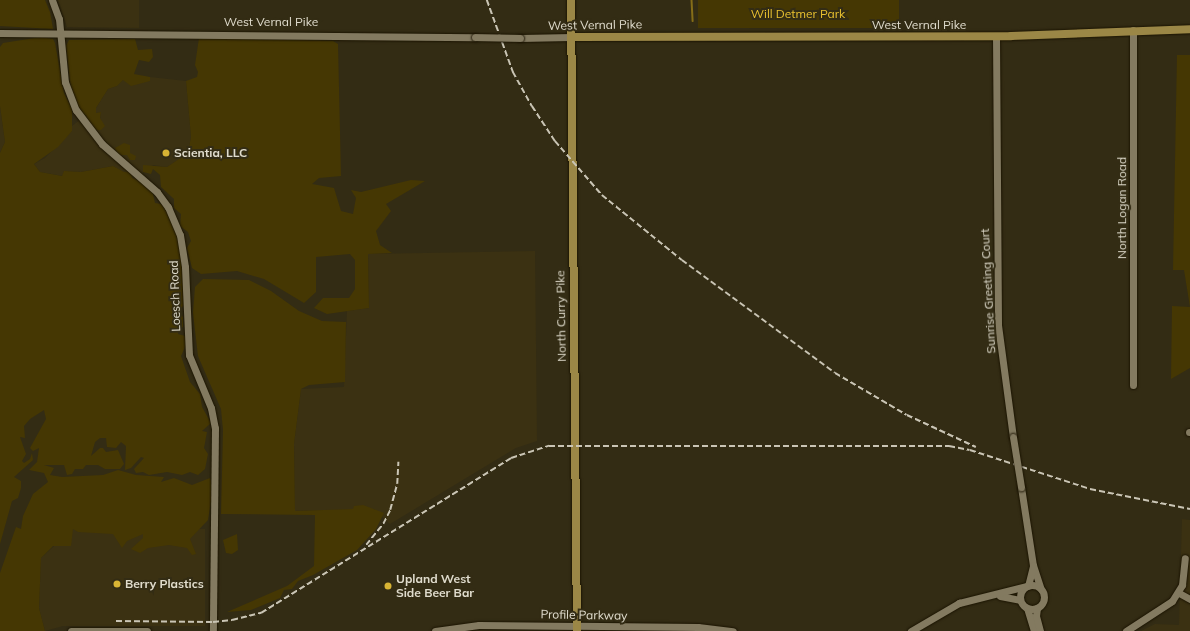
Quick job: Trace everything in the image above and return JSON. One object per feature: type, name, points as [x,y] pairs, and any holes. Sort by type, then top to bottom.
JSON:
[{"type":"main road","name":"North Curry Pike","points":[[571,0],[577,628]]},
{"type":"main road","name":"West Vernal Pike","points":[[571,37],[996,36],[1190,29]]},
{"type":"street","name":"Loesch Road","points":[[52,0],[59,19],[65,82],[84,124],[102,144],[157,192],[168,208],[180,235],[185,267],[189,355],[211,408],[215,428],[212,631]]},
{"type":"street","name":"North Logan Road","points":[[1133,30],[1133,385]]},
{"type":"street","name":"West Vernal Pike","points":[[0,33],[520,38],[571,37]]},
{"type":"street","name":"Sunrise Greeting Court","points":[[996,36],[998,325],[1033,565],[1041,588]]},
{"type":"street","points":[[1126,631],[1166,606],[1179,593],[1185,558]]},
{"type":"street","name":"Sunrise Greeting Court","points":[[1027,586],[1033,565]]},
{"type":"street","points":[[1020,600],[1021,592],[1027,586]]},
{"type":"street","points":[[911,631],[945,609],[1027,586],[1041,588],[1044,599],[1037,608],[1036,616],[1040,631]]},
{"type":"street","points":[[1179,593],[1190,599]]},
{"type":"street","points":[[996,595],[1020,600],[1027,608],[1034,631]]},
{"type":"street","points":[[1027,608],[1037,608]]},
{"type":"street","name":"Profile Parkway","points":[[435,631],[470,625],[577,628],[698,627],[734,631]]},
{"type":"street","points":[[72,631],[147,631]]},
{"type":"shaded area","points":[[58,0],[139,0],[139,28],[67,27]]},
{"type":"shaded area","points":[[150,77],[186,81],[191,137],[188,154],[167,167],[153,165],[143,172],[144,182],[136,180],[113,166],[81,172],[64,171],[63,176],[40,172],[34,164],[45,158],[72,131],[72,126],[86,115],[100,118],[101,112],[96,113],[96,108],[108,89],[117,86],[123,80],[150,81]]},
{"type":"shaded area","points":[[0,106],[5,142],[0,153]]},
{"type":"shaded area","points":[[535,251],[537,441],[516,448],[390,524],[374,509],[295,511],[294,444],[301,389],[344,387],[347,311],[369,308],[368,254]]},
{"type":"shaded area","points":[[1182,519],[1190,520],[1190,631],[1141,631],[1155,624],[1179,625]]},
{"type":"shaded area","points":[[73,529],[205,529],[205,626],[63,626],[45,631],[39,608],[41,558]]},
{"type":"green space","points":[[0,0],[45,0],[50,12],[53,29],[0,26]]},
{"type":"green space","name":"Will Detmer Park","points":[[698,0],[899,0],[899,28],[698,28]]},
{"type":"green space","points":[[41,37],[53,39],[55,43],[64,93],[72,109],[72,131],[58,147],[34,164],[40,172],[62,176],[64,171],[81,172],[113,166],[124,172],[131,171],[132,178],[144,182],[152,190],[155,203],[161,204],[168,212],[178,236],[188,300],[179,311],[183,317],[183,327],[178,328],[178,334],[185,336],[186,345],[181,356],[190,382],[200,394],[202,407],[211,423],[202,431],[207,432],[204,448],[208,454],[205,469],[198,475],[190,472],[182,475],[167,472],[149,475],[143,472],[136,473],[134,469],[144,458],[141,457],[131,468],[125,470],[126,446],[121,442],[116,448],[107,447],[106,438],[100,438],[95,442],[91,456],[100,448],[103,448],[106,452],[118,450],[124,464],[120,469],[105,469],[98,465],[86,465],[83,469],[75,469],[72,474],[67,475],[64,465],[44,465],[54,468],[50,475],[62,477],[103,475],[118,470],[136,475],[164,477],[161,482],[174,478],[192,485],[210,478],[213,488],[208,520],[190,539],[196,554],[192,555],[187,548],[169,545],[148,548],[140,553],[131,549],[143,538],[143,534],[127,541],[122,548],[113,534],[78,532],[73,529],[71,546],[53,546],[41,558],[39,608],[45,631],[0,631],[0,573],[16,527],[21,529],[23,516],[33,494],[48,482],[44,473],[29,470],[37,462],[39,448],[33,451],[30,448],[46,419],[44,410],[30,419],[24,426],[25,438],[20,437],[26,454],[22,461],[24,463],[30,459],[32,453],[33,460],[14,477],[21,481],[21,488],[18,498],[12,501],[0,544],[0,153],[5,142],[0,106],[0,47],[3,43]]},
{"type":"green space","points":[[199,38],[333,41],[338,44],[341,176],[319,178],[312,184],[334,188],[341,211],[353,214],[356,198],[351,190],[361,192],[411,180],[425,181],[386,204],[391,211],[376,231],[380,245],[392,253],[368,254],[369,308],[327,314],[314,308],[323,298],[349,298],[355,289],[355,260],[350,254],[316,257],[316,292],[304,303],[264,279],[237,271],[201,274],[192,268],[187,248],[191,241],[188,232],[180,226],[181,214],[174,208],[174,199],[161,187],[160,175],[153,169],[151,174],[143,172],[143,165],[167,167],[188,153],[191,137],[186,81],[197,77],[198,72],[195,65]]},
{"type":"green space","points":[[135,39],[138,50],[152,49],[153,57],[149,62],[139,60],[134,74],[150,77],[150,81],[131,86],[123,80],[117,86],[108,89],[96,108],[96,113],[101,112],[100,118],[105,126],[101,130],[97,130],[90,126],[86,115],[82,115],[71,89],[66,46],[69,40]]},
{"type":"green space","points":[[1177,55],[1190,55],[1190,307],[1184,270],[1173,270]]},
{"type":"green space","points":[[124,143],[130,145],[130,153],[136,156],[135,160],[130,160],[127,155],[118,155],[115,148]]},
{"type":"green space","points":[[203,279],[249,280],[271,291],[299,311],[322,321],[346,322],[345,382],[309,385],[301,389],[294,444],[295,511],[353,509],[354,506],[363,505],[384,513],[376,529],[357,550],[313,575],[298,581],[292,589],[284,590],[280,598],[251,610],[227,612],[287,586],[314,566],[315,515],[221,514],[223,430],[221,409],[198,356],[193,313],[195,287]]},
{"type":"green space","points":[[1172,306],[1190,307],[1190,368],[1171,379]]},
{"type":"green space","points":[[237,534],[238,550],[232,554],[226,553],[223,540]]},
{"type":"waterway","points":[[692,0],[693,21]]},
{"type":"railway","points":[[487,0],[513,72],[532,106],[555,141],[602,195],[682,260],[835,373],[907,415],[976,447]]},
{"type":"railway","points":[[116,621],[213,622],[232,620],[261,613],[511,458],[549,446],[949,446],[970,450],[1090,489],[1190,509]]},
{"type":"railway","points":[[366,545],[383,524],[390,510],[397,484],[398,462]]},
{"type":"place","name":"Scientia, LLC","points":[[166,153]]},
{"type":"place","name":"Berry Plastics","points":[[117,584]]},
{"type":"place","name":"Upland West Side Beer Bar","points":[[388,586]]}]
